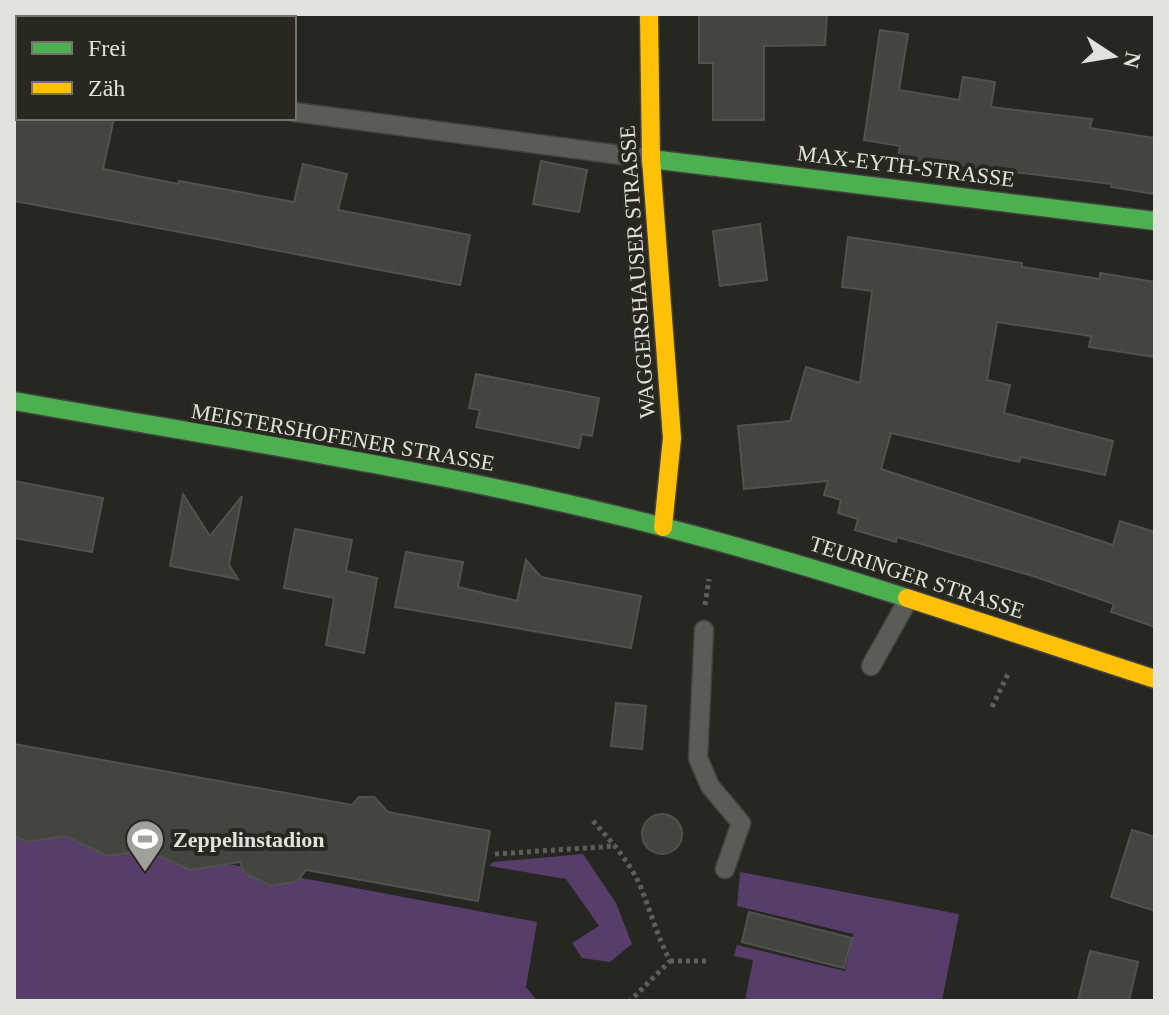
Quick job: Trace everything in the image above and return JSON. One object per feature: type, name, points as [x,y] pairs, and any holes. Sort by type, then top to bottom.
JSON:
[{"type":"street","name":"WAGGERSHAUSER STRASSE","points":[[649,14],[651,159],[672,438],[663,527]]},
{"type":"street","name":"MAX-EYTH-STRASSE","points":[[651,159],[1155,221]]},
{"type":"street","name":"MEISTERSHOFENER STRASSE","points":[[14,401],[562,502],[663,527]]},
{"type":"street","name":"TEURINGER STRASSE","points":[[663,527],[796,563],[1155,679]]},
{"type":"lane","points":[[296,112],[651,159]]},
{"type":"lane","points":[[871,666],[908,600]]},
{"type":"lane","points":[[704,630],[698,758],[710,786],[741,823],[725,869]]},
{"type":"path","points":[[704,630],[711,572]]},
{"type":"path","points":[[992,707],[1015,659]]},
{"type":"path","points":[[593,821],[616,846],[638,882],[655,932],[670,961]]},
{"type":"path","points":[[495,854],[616,846]]},
{"type":"path","points":[[632,1000],[670,961],[710,961]]},
{"type":"shaded area","name":"Zeppelinstadion","points":[[14,824],[537,922],[526,987],[537,1001],[14,1001]]},
{"type":"shaded area","points":[[583,854],[616,903],[632,944],[610,962],[582,958],[572,943],[599,926],[566,879],[489,866],[493,862]]},
{"type":"shaded area","points":[[740,872],[959,914],[942,1001],[745,1001],[753,960],[734,956],[737,945],[845,971],[853,934],[737,906]]},
{"type":"building","points":[[699,14],[827,14],[825,45],[764,46],[764,120],[713,120],[713,63],[699,63]]},
{"type":"building","points":[[880,30],[908,34],[899,90],[959,100],[963,77],[995,82],[991,107],[1092,119],[1090,128],[1155,138],[1155,194],[1111,187],[1112,184],[898,158],[900,146],[864,140]]},
{"type":"building","points":[[14,118],[114,120],[103,169],[294,202],[303,164],[347,174],[338,210],[470,235],[460,285],[14,201]]},
{"type":"building","points":[[541,161],[587,170],[579,212],[533,204]]},
{"type":"building","points":[[760,224],[767,280],[720,286],[713,231]]},
{"type":"building","points":[[848,237],[1022,263],[1022,267],[1100,279],[1100,273],[1155,282],[1155,357],[1089,347],[1091,336],[997,322],[987,380],[1010,385],[1004,413],[1113,441],[1105,475],[1021,457],[1019,462],[891,433],[881,469],[1113,545],[1120,521],[1155,532],[1155,627],[1111,612],[1114,604],[1033,576],[897,537],[896,542],[855,530],[858,519],[838,513],[841,500],[824,495],[828,481],[744,489],[738,426],[790,421],[806,367],[860,383],[872,291],[842,287]]},
{"type":"building","points":[[476,374],[599,398],[592,436],[582,434],[579,448],[476,427],[480,410],[469,408]]},
{"type":"building","points":[[14,481],[103,498],[92,552],[14,538]]},
{"type":"building","points":[[183,494],[210,536],[242,496],[229,565],[238,579],[170,566]]},
{"type":"building","points":[[295,529],[352,540],[346,571],[377,578],[364,653],[326,645],[334,598],[284,588]]},
{"type":"building","points":[[406,552],[463,562],[458,587],[517,601],[526,560],[541,577],[641,596],[631,648],[395,607]]},
{"type":"building","points":[[616,703],[646,706],[642,749],[611,746]]},
{"type":"building","points":[[14,744],[352,805],[359,797],[374,797],[388,812],[490,831],[478,901],[306,870],[297,881],[271,886],[244,873],[240,862],[190,870],[147,850],[108,856],[65,836],[27,842],[14,836]]},
{"type":"building","points":[[662,814],[676,820],[682,834],[676,848],[662,854],[648,848],[642,834],[648,820]]},
{"type":"building","points":[[1132,830],[1155,837],[1155,911],[1111,897]]},
{"type":"building","points":[[749,912],[852,938],[844,968],[742,942]]},
{"type":"building","points":[[1090,951],[1138,962],[1129,1001],[1078,1001]]},
{"type":"traffic: fast","points":[[651,159],[1155,221]]},
{"type":"traffic: fast","points":[[14,401],[515,492],[707,538],[907,598]]},
{"type":"traffic: slow","points":[[649,14],[651,159],[672,438],[663,527]]},
{"type":"traffic: slow","points":[[907,598],[1155,679]]},
{"type":"place","name":"Zeppelinstadion","points":[[145,873]]}]
